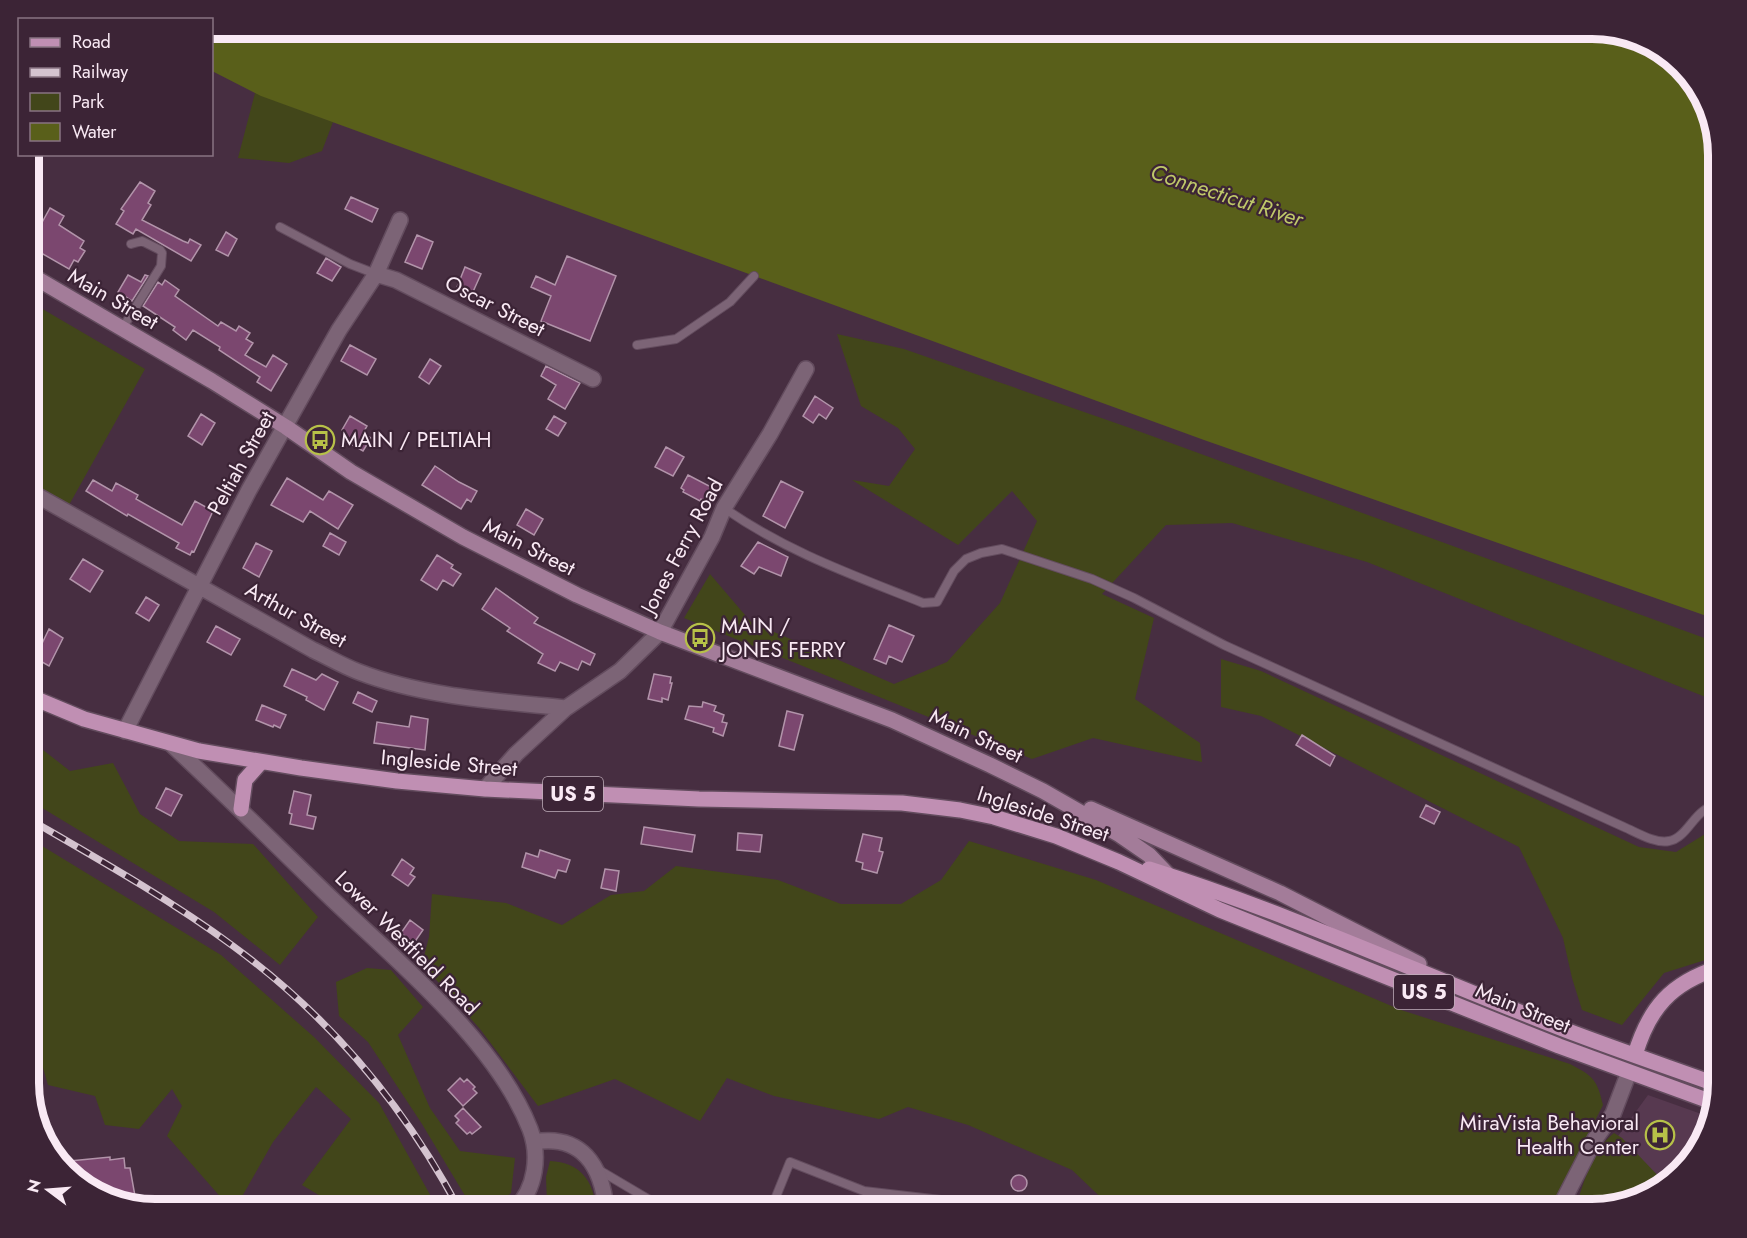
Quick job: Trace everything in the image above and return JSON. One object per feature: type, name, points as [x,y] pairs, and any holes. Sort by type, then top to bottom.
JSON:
[{"type":"main road","name":"Main Street","points":[[39,280],[286,427],[351,472],[463,537],[578,595],[660,632],[892,720],[1043,791],[1112,818],[1280,892],[1464,988]]},
{"type":"main road","name":"Ingleside Street","points":[[39,700],[84,719],[199,751],[397,781],[485,789],[699,800],[926,805],[994,817],[1056,836],[1119,862],[1220,910]]},
{"type":"main road","points":[[241,809],[245,780],[261,762]]},
{"type":"main road","name":"Main Street","points":[[1043,791],[1149,855],[1182,893]]},
{"type":"main road","name":"Ingleside Street","points":[[1119,862],[1227,894]]},
{"type":"main road","name":"Main Street","points":[[1227,894],[1635,1055],[1708,1081]]},
{"type":"main road","name":"Main Street","points":[[1220,910],[1559,1046],[1707,1100]]},
{"type":"main road","points":[[1635,1055],[1646,1024],[1664,998],[1686,982],[1708,973]]},
{"type":"street","name":"Peltiah Street","points":[[125,731],[249,490],[339,330],[376,274],[400,220]]},
{"type":"street","name":"Oscar Street","points":[[376,274],[414,289],[593,379]]},
{"type":"street","name":"Jones Ferry Road","points":[[485,789],[516,754],[566,708],[620,671],[660,632],[712,537],[724,508],[770,434],[806,369]]},
{"type":"street","name":"Arthur Street","points":[[39,497],[313,650],[357,672],[393,683],[445,694],[566,708]]},
{"type":"street","name":"Lower Westfield Road","points":[[171,744],[419,981],[466,1031],[495,1067],[530,1128],[534,1142],[536,1157],[531,1183],[523,1199]]},
{"type":"street","points":[[1564,1199],[1595,1139],[1614,1114],[1629,1072]]},
{"type":"street","points":[[534,1142],[547,1140],[567,1142],[582,1150],[604,1190],[605,1199]]},
{"type":"lane","points":[[280,227],[350,264],[376,274]]},
{"type":"lane","points":[[122,329],[161,263],[160,250],[141,241],[131,244]]},
{"type":"lane","points":[[637,345],[676,339],[730,302],[754,276]]},
{"type":"lane","points":[[724,508],[767,537],[796,552],[923,603],[937,603],[954,571],[966,559],[1002,549],[1092,579],[1224,645],[1613,823],[1654,839],[1670,842],[1685,832],[1700,813],[1708,810]]},
{"type":"lane","points":[[1629,1072],[1635,1055]]},
{"type":"lane","points":[[775,1199],[790,1162],[864,1191],[932,1199]]},
{"type":"lane","points":[[593,1167],[648,1199]]},
{"type":"shaded area","points":[[39,1086],[44,1105],[42,1110]]},
{"type":"shaded area","name":"MiraVista Behavioral Health Center","points":[[1648,1095],[1703,1115],[1684,1154],[1663,1175],[1629,1193],[1615,1197],[1581,1199],[1605,1154]]},
{"type":"green space","points":[[255,93],[333,122],[322,151],[289,163],[238,158]]},
{"type":"green space","points":[[39,307],[145,369],[69,505],[39,488]]},
{"type":"green space","points":[[837,334],[904,349],[1130,428],[1708,639],[1708,698],[1367,562],[1232,523],[1166,525],[1102,594],[1154,618],[1135,699],[1200,743],[1202,762],[1093,738],[1032,759],[684,618],[710,574],[751,622],[894,684],[947,662],[1000,603],[1037,521],[1012,491],[958,545],[852,480],[889,486],[915,449],[898,428],[861,406]]},
{"type":"green space","points":[[1221,659],[1261,671],[1639,847],[1676,852],[1708,832],[1708,959],[1664,973],[1622,1025],[1582,1010],[1563,938],[1519,847],[1261,716],[1221,707]]},
{"type":"green space","points":[[39,747],[70,771],[113,763],[140,814],[179,841],[253,844],[318,917],[280,965],[214,912],[39,806]]},
{"type":"green space","points":[[969,841],[1096,880],[1401,1010],[1570,1064],[1593,1079],[1599,1089],[1603,1105],[1555,1199],[1102,1199],[1072,1170],[968,1125],[908,1107],[879,1119],[774,1096],[727,1078],[700,1121],[615,1079],[538,1106],[480,1029],[422,964],[429,937],[432,894],[506,903],[562,925],[611,895],[644,891],[676,866],[778,880],[841,904],[901,904],[941,880]]},
{"type":"green space","points":[[39,844],[221,955],[314,1037],[379,1103],[432,1199],[322,1197],[302,1185],[351,1119],[316,1087],[273,1142],[241,1199],[222,1199],[167,1136],[182,1106],[172,1089],[139,1129],[105,1125],[95,1096],[48,1085],[39,1054]]},
{"type":"green space","points":[[367,968],[391,970],[423,1007],[398,1035],[430,1108],[460,1151],[515,1158],[511,1193],[504,1199],[467,1199],[422,1124],[368,1042],[339,1016],[336,982]]},
{"type":"green space","points":[[1614,1133],[1622,1138],[1659,1177],[1643,1187],[1615,1197],[1578,1199],[1595,1157]]},
{"type":"green space","points":[[550,1161],[570,1165],[584,1175],[595,1199],[547,1199],[546,1177]]},
{"type":"water","name":"Connecticut River","points":[[213,39],[1592,39],[1629,45],[1663,63],[1679,79],[1696,104],[1706,132],[1708,147],[1708,616],[1204,440],[261,96],[213,72]]},
{"type":"building","points":[[140,182],[155,191],[148,203],[151,205],[142,220],[183,241],[188,243],[190,239],[201,245],[191,261],[136,229],[133,234],[116,224],[124,211],[121,209]]},
{"type":"building","points":[[351,197],[378,209],[372,222],[345,209]]},
{"type":"building","points":[[50,208],[64,216],[59,225],[84,241],[80,248],[85,251],[78,262],[74,260],[69,269],[39,252],[39,228]]},
{"type":"building","points":[[226,232],[237,239],[228,256],[216,250]]},
{"type":"building","points":[[417,235],[433,242],[422,269],[405,262]]},
{"type":"building","points":[[567,256],[616,276],[590,341],[541,321],[551,296],[531,287],[536,276],[555,285]]},
{"type":"building","points":[[326,258],[341,267],[332,281],[317,273]]},
{"type":"building","points":[[465,267],[481,274],[472,294],[457,287]]},
{"type":"building","points":[[128,275],[141,282],[145,275],[148,276],[132,301],[118,292]]},
{"type":"building","points":[[165,280],[179,290],[175,296],[218,326],[221,322],[236,331],[239,326],[250,333],[246,339],[253,343],[245,355],[266,367],[273,355],[287,364],[271,391],[257,382],[260,377],[219,350],[220,347],[193,330],[186,340],[173,330],[175,327],[143,306],[158,282],[162,285]]},
{"type":"building","points":[[350,345],[376,359],[367,375],[341,361]]},
{"type":"building","points":[[430,359],[441,366],[429,384],[419,377]]},
{"type":"building","points":[[546,366],[580,383],[565,409],[548,399],[556,385],[541,376]]},
{"type":"building","points":[[815,396],[833,408],[826,419],[819,414],[813,423],[803,416]]},
{"type":"building","points":[[201,414],[215,423],[202,445],[188,436]]},
{"type":"building","points":[[350,416],[367,426],[363,433],[371,438],[363,451],[342,439],[346,433],[342,430]]},
{"type":"building","points":[[554,416],[566,423],[558,436],[546,429]]},
{"type":"building","points":[[666,447],[684,457],[673,476],[655,467]]},
{"type":"building","points":[[435,466],[477,491],[471,502],[467,499],[461,509],[422,485]]},
{"type":"building","points":[[688,475],[713,488],[706,502],[683,492],[681,488]]},
{"type":"building","points":[[287,478],[323,500],[329,491],[353,505],[338,529],[310,511],[303,522],[271,505]]},
{"type":"building","points":[[93,480],[112,491],[116,483],[138,495],[136,499],[182,525],[195,501],[213,511],[194,552],[192,551],[190,555],[176,548],[179,543],[128,514],[127,516],[86,491]]},
{"type":"building","points":[[781,481],[803,492],[785,528],[763,516]]},
{"type":"building","points":[[526,509],[543,519],[534,535],[517,525]]},
{"type":"building","points":[[330,533],[346,542],[339,555],[323,546]]},
{"type":"building","points":[[758,542],[788,557],[781,576],[759,567],[754,574],[741,566]]},
{"type":"building","points":[[256,543],[272,551],[259,577],[243,568]]},
{"type":"building","points":[[437,555],[453,565],[451,568],[461,574],[453,586],[443,580],[437,590],[421,580]]},
{"type":"building","points":[[83,559],[103,571],[90,592],[70,579]]},
{"type":"building","points":[[496,588],[538,618],[534,623],[595,654],[590,665],[582,661],[578,670],[560,662],[555,671],[538,663],[543,654],[507,631],[510,628],[482,609]]},
{"type":"building","points":[[146,597],[159,605],[149,621],[136,613]]},
{"type":"building","points":[[889,625],[914,636],[902,662],[889,656],[886,664],[874,659]]},
{"type":"building","points":[[216,626],[240,639],[231,655],[207,642]]},
{"type":"building","points":[[49,629],[63,638],[49,666],[39,660],[39,650]]},
{"type":"building","points":[[292,669],[316,680],[322,674],[338,682],[324,710],[306,700],[307,697],[284,686]]},
{"type":"building","points":[[654,674],[671,677],[668,700],[662,698],[662,702],[648,699]]},
{"type":"building","points":[[358,692],[377,701],[372,712],[353,703]]},
{"type":"building","points":[[703,702],[716,706],[714,711],[724,715],[722,722],[727,723],[723,736],[713,732],[714,728],[685,719],[689,706],[702,707]]},
{"type":"building","points":[[262,705],[286,715],[280,728],[256,720]]},
{"type":"building","points":[[787,711],[803,715],[794,750],[779,746]]},
{"type":"building","points":[[411,716],[428,719],[425,750],[374,743],[377,722],[409,727]]},
{"type":"building","points":[[1302,735],[1335,756],[1330,766],[1296,745]]},
{"type":"building","points":[[166,788],[182,795],[171,816],[156,808]]},
{"type":"building","points":[[294,791],[311,795],[307,815],[316,817],[313,829],[290,824],[292,814],[289,813]]},
{"type":"building","points":[[1426,805],[1440,812],[1434,824],[1420,817]]},
{"type":"building","points":[[644,827],[695,835],[692,852],[641,844]]},
{"type":"building","points":[[738,833],[762,835],[760,852],[737,850]]},
{"type":"building","points":[[863,834],[882,838],[879,851],[883,852],[877,873],[862,869],[863,863],[856,861]]},
{"type":"building","points":[[540,850],[570,860],[566,872],[558,870],[555,878],[522,867],[526,853],[538,857]]},
{"type":"building","points":[[402,859],[414,868],[410,874],[415,877],[408,886],[392,875]]},
{"type":"building","points":[[605,869],[619,871],[616,891],[601,888]]},
{"type":"building","points":[[410,920],[423,930],[414,943],[401,933]]},
{"type":"building","points":[[460,1078],[464,1082],[467,1079],[475,1087],[473,1089],[477,1093],[463,1106],[448,1090]]},
{"type":"building","points":[[463,1108],[481,1127],[472,1134],[470,1132],[467,1134],[456,1123],[459,1120],[455,1116]]},
{"type":"building","points":[[124,1158],[125,1168],[130,1168],[135,1196],[118,1193],[78,1170],[78,1160]]},
{"type":"building","points":[[1019,1175],[1027,1183],[1019,1191],[1011,1183]]},
{"type":"railway","points":[[39,825],[184,912],[233,946],[301,1002],[332,1033],[389,1099],[414,1134],[453,1199]]},
{"type":"place","name":"MAIN / PELTIAH","points":[[320,440]]},
{"type":"place","name":"MAIN / JONES FERRY","points":[[700,638]]},
{"type":"place","name":"MiraVista Behavioral Health Center","points":[[1660,1135]]}]
